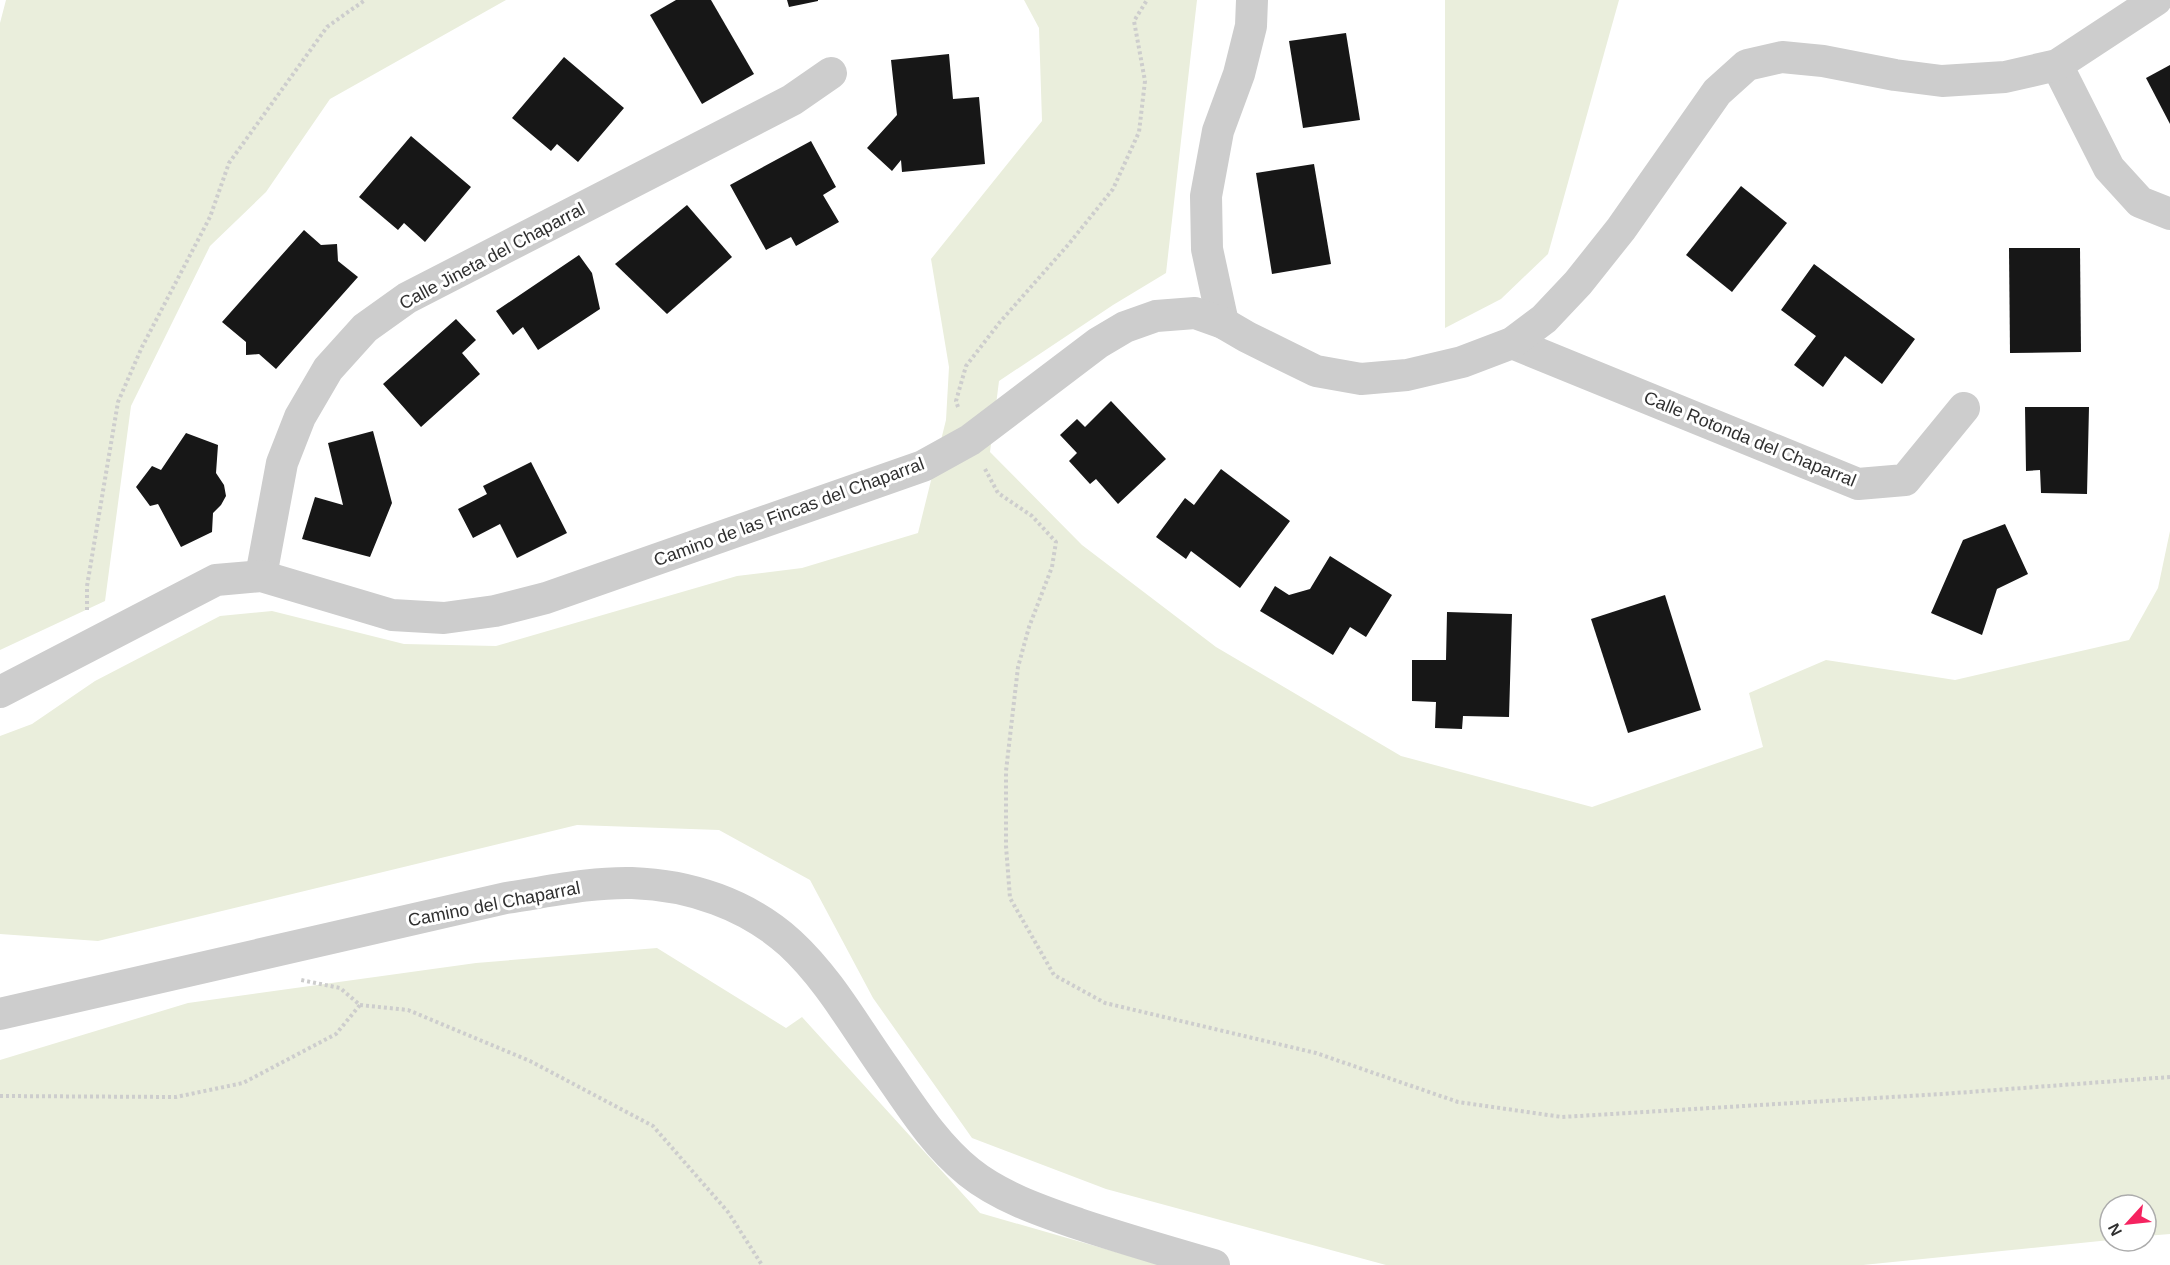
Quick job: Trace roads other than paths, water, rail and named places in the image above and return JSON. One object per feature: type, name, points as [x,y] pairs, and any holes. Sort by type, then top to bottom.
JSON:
[{"type":"street","points":[[1224,323],[1207,249],[1206,196],[1218,131],[1239,74],[1251,26],[1252,0]]},
{"type":"street","name":"Camino de las Fincas del Chaparral","points":[[0,692],[216,580],[261,576],[392,615],[444,618],[495,611],[546,598],[923,466],[970,440],[1098,343],[1125,327],[1156,316],[1196,313],[1224,323],[1247,338],[1316,371],[1361,379],[1407,375],[1462,362],[1512,343],[1544,319],[1578,283],[1621,229],[1716,92],[1747,65],[1782,57],[1822,61],[1895,75],[1942,81],[2005,77],[2057,65],[2156,0]]},
{"type":"street","points":[[2057,65],[2109,168],[2140,202],[2170,214]]},
{"type":"street","name":"Calle Jineta del Chaparral","points":[[261,576],[282,463],[300,417],[328,369],[364,328],[406,298],[792,100],[831,73]]},
{"type":"street","name":"Calle Rotonda del Chaparral","points":[[1512,343],[1858,484],[1905,480],[1964,408]]},
{"type":"street","name":"Camino del Chaparral","points":[[0,1014],[506,898],[631,883],[675,888],[717,898],[752,915],[790,943],[819,975],[936,1141],[969,1172],[1005,1194],[1047,1213],[1137,1243],[1214,1265]]}]
